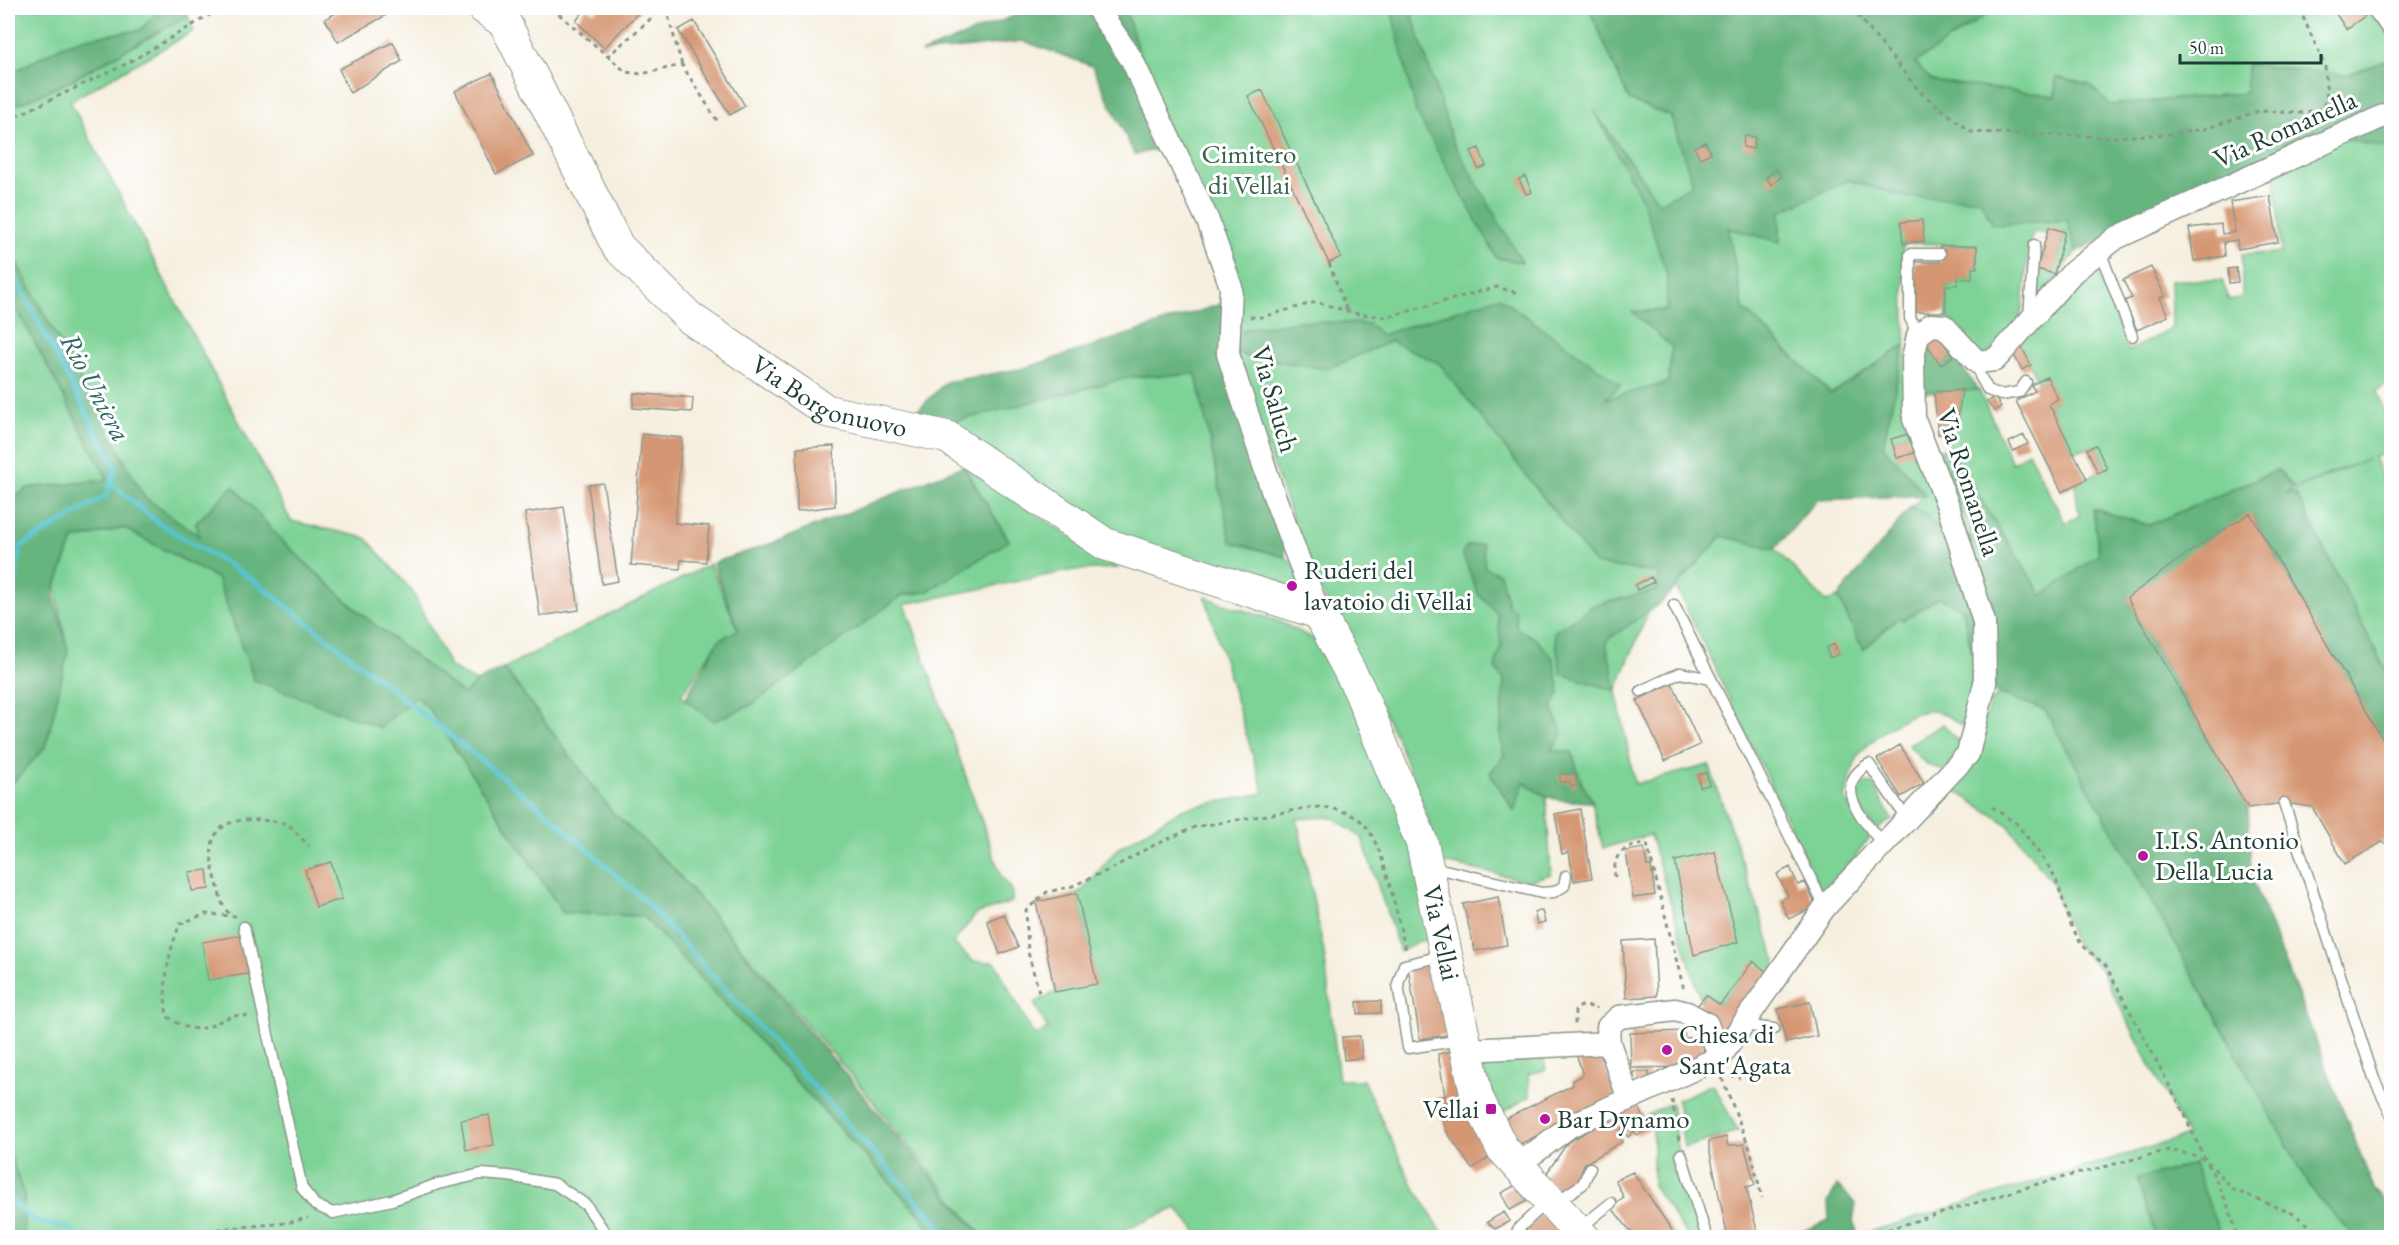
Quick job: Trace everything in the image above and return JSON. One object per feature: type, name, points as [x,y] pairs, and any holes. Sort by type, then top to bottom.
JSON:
[{"type":"street","name":"Via Borgonuovo","points":[[484,8],[505,23],[618,247],[690,318],[827,411],[947,437],[1105,544],[1319,613]]},
{"type":"street","name":"Via Saluch","points":[[1097,8],[1132,60],[1208,221],[1231,287],[1228,354],[1273,492],[1319,613]]},
{"type":"street","name":"Via Romanella","points":[[1977,362],[1995,360],[2073,272],[2116,238],[2391,112]]},
{"type":"street","points":[[1918,335],[1931,325],[1944,326],[1977,362]]},
{"type":"street","name":"Via Romanella","points":[[1713,1060],[1742,1025],[1825,907],[1968,754],[1985,683],[1984,622],[1948,506],[1914,419],[1913,358],[1918,335]]},
{"type":"street","name":"Via Vellai","points":[[1319,613],[1359,689],[1429,866],[1477,1098],[1502,1148],[1581,1234]]},
{"type":"street","points":[[1518,1165],[1570,1126],[1664,1083],[1713,1060],[1707,1024],[1687,1013],[1675,1010],[1619,1017],[1608,1027],[1609,1044],[1629,1099]]},
{"type":"street","points":[[1465,1045],[1609,1044]]},
{"type":"lane","points":[[2371,8],[2391,36]]},
{"type":"lane","points":[[2029,321],[2034,245]]},
{"type":"lane","points":[[2100,251],[2132,336]]},
{"type":"lane","points":[[1918,335],[1910,318],[1910,254],[1940,254]]},
{"type":"lane","points":[[1977,362],[1980,376],[1988,390],[2001,394],[2019,392],[2026,382]]},
{"type":"lane","points":[[1674,605],[1825,907]]},
{"type":"lane","points":[[1641,691],[1680,673],[1711,679]]},
{"type":"lane","points":[[1883,845],[1851,800],[1852,782],[1860,769],[1869,764],[1907,819]]},
{"type":"lane","points":[[2284,803],[2374,1079],[2391,1116]]},
{"type":"lane","points":[[1429,866],[1542,893],[1554,892],[1564,886],[1566,876]]},
{"type":"lane","points":[[244,927],[302,1188],[315,1205],[333,1212],[392,1200],[438,1184],[481,1174],[508,1176],[555,1184],[586,1205],[609,1238]]},
{"type":"lane","points":[[1446,956],[1404,965],[1398,984],[1408,1048],[1465,1045]]},
{"type":"lane","points":[[1742,1025],[1774,1029]]},
{"type":"lane","points":[[1681,1154],[1707,1238]]},
{"type":"lane","points":[[1514,1238],[1520,1227],[1551,1202],[1577,1190],[1583,1184],[1590,1168]]},
{"type":"lane","points":[[1581,1234],[1611,1203]]},
{"type":"path","points":[[8,120],[128,63],[213,14],[218,8]]},
{"type":"path","points":[[552,8],[626,72],[641,75],[682,65]]},
{"type":"path","points":[[607,57],[665,8],[682,65],[718,122]]},
{"type":"path","points":[[1852,8],[1920,92],[1971,132],[2111,137],[2170,134],[2204,129],[2259,111],[2303,112],[2320,109],[2327,100],[2325,66],[2299,8]]},
{"type":"path","points":[[1329,263],[1347,311]]},
{"type":"path","points":[[1230,317],[1262,317],[1316,302],[1347,311],[1387,317],[1497,287],[1520,294]]},
{"type":"path","points":[[1038,992],[1028,952],[1026,910],[1047,892],[1070,887],[1113,868],[1157,843],[1195,827],[1314,807],[1333,807],[1351,816],[1362,822],[1373,838],[1383,863],[1410,963]]},
{"type":"path","points":[[1992,807],[2017,824],[2056,879],[2071,925],[2081,944],[2106,966],[2186,1117],[2195,1142],[2209,1163],[2234,1190],[2294,1214],[2326,1238]]},
{"type":"path","points":[[244,927],[235,915],[223,908],[211,863],[211,848],[220,828],[228,822],[238,820],[275,821],[288,824],[309,846]]},
{"type":"path","points":[[1615,878],[1616,856],[1622,849],[1647,844],[1686,998],[1687,1013]]},
{"type":"path","points":[[231,914],[205,914],[180,924],[171,947],[164,1000],[167,1016],[178,1025],[198,1030],[236,1014],[245,1015],[266,1025]]},
{"type":"path","points":[[1575,1011],[1581,1006],[1596,1006]]},
{"type":"path","points":[[1713,1060],[1729,1092],[1751,1152],[1762,1198]]},
{"type":"path","points":[[1664,1083],[1674,1103],[1681,1154]]},
{"type":"path","points":[[1879,1232],[2041,1183],[2169,1150],[2197,1156],[2209,1163],[2229,1207],[2237,1238]]},
{"type":"path","points":[[118,1238],[286,1223],[333,1212]]},
{"type":"green space","points":[[8,8],[163,8],[140,30],[87,38],[64,45],[8,75]]},
{"type":"green space","points":[[163,8],[185,8],[188,16],[62,85],[8,108],[8,75],[64,45],[87,38],[140,30]]},
{"type":"green space","points":[[1034,8],[1125,8],[1168,146],[1135,155],[1092,66],[1023,41],[921,53]]},
{"type":"green space","name":"Cimitero di Vellai","points":[[1125,8],[1589,8],[1629,100],[1671,116],[1693,184],[1667,275],[1667,310],[1633,312],[1672,347],[1668,383],[1603,400],[1499,297],[1381,335],[1245,329],[1218,349],[1223,289],[1168,146]]},
{"type":"green space","points":[[1391,8],[1410,8],[1453,142],[1522,262],[1497,258],[1416,112]]},
{"type":"green space","points":[[1589,8],[1853,8],[1859,13],[1883,8],[1996,8],[1915,63],[1932,81],[2055,96],[2056,77],[2089,85],[2111,105],[2246,93],[2247,64],[2345,75],[2391,59],[2391,149],[2311,132],[2076,252],[2067,220],[1993,225],[1980,199],[1907,197],[1848,180],[1780,212],[1780,242],[1728,228],[1743,308],[1831,394],[1904,346],[1883,446],[1926,495],[1817,500],[1775,549],[1722,536],[1662,602],[1606,641],[1616,691],[1561,674],[1554,632],[1594,605],[1657,590],[1658,573],[1595,564],[1439,363],[1391,341],[1327,369],[1245,356],[1232,348],[1245,329],[1300,321],[1369,324],[1382,335],[1499,297],[1621,385],[1605,399],[1668,383],[1672,347],[1632,312],[1667,310],[1667,275],[1642,199],[1594,111],[1659,203],[1693,184],[1671,116],[1629,100]]},
{"type":"green space","points":[[1809,8],[2391,8],[2391,59],[2345,75],[2247,64],[2247,93],[2111,105],[1932,81],[1915,63]]},
{"type":"green space","points":[[188,16],[194,31],[70,101],[291,521],[366,538],[412,591],[450,667],[476,682],[464,695],[359,612],[282,541],[233,486],[196,523],[201,537],[144,497],[8,247],[8,108],[62,85]]},
{"type":"green space","points":[[2341,136],[2391,148],[2391,382],[2377,391],[2391,432],[2391,453],[2374,457],[2391,501],[2391,681],[2296,494],[2284,495],[2370,458],[2294,488],[2278,470],[2149,525],[2093,509],[2099,554],[2042,596],[1948,448],[1949,425],[1957,424],[1962,390],[1979,390],[2012,463],[2028,452],[2065,523],[2079,516],[2075,485],[2107,468],[2096,445],[2073,452],[2049,404],[2057,399],[2038,382],[2019,342],[2093,256],[2128,351],[2172,328],[2171,280],[2222,280],[2229,300],[2242,297],[2242,254],[2281,253],[2274,166]]},
{"type":"green space","points":[[1848,180],[1907,197],[1980,199],[1994,225],[2068,220],[2076,252],[2035,304],[2037,269],[2054,274],[2065,232],[2049,228],[2047,234],[2033,232],[2019,321],[2011,336],[1997,348],[1977,357],[1947,316],[1946,285],[1957,285],[1958,279],[1971,279],[1972,268],[1977,268],[1977,247],[1931,243],[1903,244],[1908,434],[1892,439],[1914,453],[1944,510],[1962,570],[1928,515],[1911,507],[1925,495],[1883,446],[1904,347],[1831,394],[1743,308],[1728,228],[1780,241],[1780,212]]},
{"type":"green space","points":[[8,247],[144,497],[200,537],[196,523],[233,486],[282,541],[359,612],[464,695],[476,682],[504,668],[612,812],[671,866],[982,1237],[935,1237],[919,1214],[643,916],[563,913],[427,706],[416,696],[380,728],[254,680],[217,578],[124,528],[73,540],[53,593],[68,651],[46,746],[8,788],[8,502],[28,488],[108,480],[8,292]]},
{"type":"green space","points":[[8,292],[108,480],[28,488],[8,502]]},
{"type":"green space","points":[[1224,303],[1285,545],[1285,557],[1231,542],[1196,374],[1130,377],[948,423],[913,415],[946,382],[1025,368]]},
{"type":"green space","points":[[1923,339],[1941,364],[1953,356],[1979,390],[1921,393]]},
{"type":"green space","points":[[1391,341],[1450,351],[1658,573],[1657,590],[1616,691],[1635,784],[1709,765],[1776,961],[1772,976],[1753,962],[1720,1005],[1706,995],[1701,1001],[1650,835],[1603,848],[1592,802],[1546,797],[1551,874],[1529,881],[1440,862],[1427,816],[1396,736],[1309,567],[1232,348],[1327,369]]},
{"type":"green space","points":[[1196,374],[1231,542],[1285,557],[1303,572],[1287,593],[1107,535],[948,423],[1130,377]]},
{"type":"green space","points":[[1948,448],[2042,596],[2099,554],[2093,509],[2149,525],[2278,470],[2294,488],[2286,494],[2296,494],[2391,681],[2391,755],[2252,516],[2127,598],[2248,808],[2251,875],[2374,1189],[2391,1207],[2391,1237],[2355,1237],[2314,1193],[2045,710],[1993,691],[1993,607],[1933,451]]},
{"type":"green space","points":[[963,466],[1118,568],[1074,570],[905,604],[1001,876],[1012,890],[1012,902],[976,914],[953,943],[973,961],[995,962],[1034,1036],[1048,1029],[1034,1003],[1055,992],[1096,983],[1077,893],[1084,889],[1117,849],[1182,809],[1264,793],[1205,596],[1278,621],[1326,645],[1400,804],[1435,940],[1419,941],[1400,952],[1362,838],[1332,817],[1297,819],[1324,952],[1339,1080],[1363,1080],[1410,1180],[1445,1237],[1201,1237],[1177,1208],[1106,1237],[983,1237],[856,1081],[671,866],[612,812],[504,668],[710,564],[738,630],[719,641],[681,695],[714,721],[751,705],[747,656],[903,595],[926,592],[1009,540]]},
{"type":"green space","points":[[963,466],[1009,541],[926,592],[903,595],[751,705],[714,721],[685,699],[719,640],[738,630],[713,563],[778,541]]},
{"type":"green space","points":[[1911,507],[1928,515],[1951,549],[1981,624],[1972,655],[1963,609],[1939,597],[1903,620],[1899,617],[1863,650],[1838,597]]},
{"type":"green space","points":[[124,528],[217,578],[254,680],[418,692],[563,913],[643,916],[919,1214],[935,1237],[24,1237],[24,1195],[8,1148],[8,788],[46,745],[68,651],[55,587],[73,540]]},
{"type":"green space","points":[[1722,536],[1775,549],[1826,602],[1838,597],[1863,650],[1899,617],[1903,620],[1939,597],[1963,609],[1972,654],[1981,624],[1969,731],[1943,714],[1924,711],[1891,727],[1862,751],[1853,768],[1845,799],[1870,837],[1828,893],[1822,893],[1676,587]]},
{"type":"green space","points":[[1482,544],[1485,568],[1500,574],[1508,605],[1515,610],[1517,629],[1535,638],[1553,658],[1560,692],[1552,707],[1563,734],[1551,750],[1572,752],[1581,782],[1593,802],[1564,801],[1548,797],[1524,782],[1514,811],[1490,773],[1504,755],[1500,741],[1504,680],[1495,668],[1501,645],[1497,613],[1478,594],[1462,553],[1467,546]]},
{"type":"green space","points":[[2001,693],[2045,710],[2314,1193],[2355,1237],[1849,1238],[2187,1136],[2100,968],[2074,943],[2051,881],[2007,824],[1953,789],[1968,769],[1991,700]]},
{"type":"green space","points":[[1943,724],[1962,746],[1945,771],[1925,763],[1908,745]]},
{"type":"green space","points":[[1865,783],[1872,784],[1892,819],[1876,831],[1855,802],[1855,789]]},
{"type":"green space","points":[[1542,1053],[1546,1070],[1528,1074],[1530,1096],[1502,1113],[1484,1075],[1480,1059]]},
{"type":"green space","points":[[1713,1084],[1738,1131],[1684,1148],[1677,1100]]},
{"type":"green space","points":[[1671,1103],[1678,1154],[1703,1235],[1688,1237],[1653,1186],[1653,1129],[1646,1116]]},
{"type":"green space","points":[[8,1148],[24,1195],[24,1237],[8,1237]]},
{"type":"green space","points":[[2194,1164],[2221,1237],[2156,1237],[2137,1179]]},
{"type":"green space","points":[[1837,1185],[1856,1204],[1853,1221],[1859,1237],[1789,1237],[1829,1220],[1828,1203]]},
{"type":"building","points":[[345,8],[399,8],[338,42],[325,19]]},
{"type":"building","points":[[586,8],[595,12],[598,8],[643,8],[604,48],[576,21]]},
{"type":"building","points":[[2332,8],[2360,8],[2365,16],[2346,29]]},
{"type":"building","points":[[694,21],[745,106],[730,115],[678,30]]},
{"type":"building","points":[[393,42],[402,61],[350,93],[339,69]]},
{"type":"building","points":[[492,73],[533,156],[496,174],[455,91]]},
{"type":"building","points":[[1262,90],[1341,257],[1329,263],[1248,96]]},
{"type":"building","points":[[1744,136],[1755,137],[1753,149],[1743,147]]},
{"type":"building","points":[[1705,142],[1711,153],[1700,158],[1694,147]]},
{"type":"building","points":[[1479,148],[1486,166],[1478,169],[1471,151]]},
{"type":"building","points":[[1776,169],[1782,176],[1772,185],[1766,178]]},
{"type":"building","points":[[1525,176],[1532,192],[1526,194],[1519,179]]},
{"type":"building","points":[[2270,196],[2278,242],[2238,249],[2237,240],[2224,242],[2225,256],[2194,261],[2189,228],[2221,224],[2222,234],[2235,232],[2230,202]]},
{"type":"building","points":[[1922,220],[1924,241],[1903,244],[1901,222]]},
{"type":"building","points":[[2049,227],[2065,232],[2054,274],[2037,269]]},
{"type":"building","points":[[1940,246],[1977,246],[1977,268],[1972,268],[1972,279],[1958,279],[1957,285],[1946,285],[1945,312],[1914,312],[1914,262],[1940,262]]},
{"type":"building","points":[[2151,267],[2165,296],[2160,298],[2168,316],[2137,330],[2124,301],[2132,298],[2123,280]]},
{"type":"building","points":[[2236,268],[2238,282],[2229,283],[2228,269]]},
{"type":"building","points":[[1934,330],[1953,356],[1941,365],[1923,339]]},
{"type":"building","points":[[2019,342],[2031,365],[2022,370],[2010,347]]},
{"type":"building","points":[[2047,377],[2058,399],[2049,404],[2087,479],[2062,492],[2016,401],[2035,391],[2031,385]]},
{"type":"building","points":[[1962,390],[1957,425],[1949,425],[1949,434],[1938,434],[1934,392]]},
{"type":"building","points":[[634,393],[693,398],[692,412],[633,408]]},
{"type":"building","points":[[1994,397],[2001,406],[1994,411],[1987,402]]},
{"type":"building","points":[[642,434],[682,438],[675,523],[709,526],[706,562],[681,560],[680,569],[631,565]]},
{"type":"building","points":[[1908,434],[1914,453],[1897,458],[1891,439]]},
{"type":"building","points":[[2024,435],[2028,444],[2013,451],[2009,442]]},
{"type":"building","points":[[2096,445],[2107,469],[2098,473],[2087,449]]},
{"type":"building","points":[[834,446],[835,506],[797,511],[797,448]]},
{"type":"building","points":[[603,483],[618,581],[602,584],[588,485]]},
{"type":"building","points":[[564,507],[579,610],[540,616],[525,513]]},
{"type":"building","points":[[2250,513],[2392,755],[2392,846],[2382,842],[2345,864],[2312,807],[2284,803],[2248,808],[2127,598],[2189,552]]},
{"type":"building","points":[[1651,577],[1654,582],[1637,590],[1635,585]]},
{"type":"building","points":[[1834,644],[1839,654],[1830,658],[1826,648]]},
{"type":"building","points":[[1672,683],[1700,745],[1665,761],[1637,700]]},
{"type":"building","points":[[1900,745],[1924,783],[1901,797],[1877,759]]},
{"type":"building","points":[[1706,773],[1709,785],[1700,787],[1698,775]]},
{"type":"building","points":[[1560,774],[1576,774],[1576,786],[1571,786],[1571,782],[1560,782]]},
{"type":"building","points":[[1580,809],[1592,878],[1574,881],[1569,852],[1562,854],[1555,814]]},
{"type":"building","points":[[1644,848],[1647,866],[1651,866],[1655,895],[1633,898],[1626,851]]},
{"type":"building","points":[[1715,852],[1738,942],[1694,955],[1675,861]]},
{"type":"building","points":[[331,862],[342,899],[316,907],[305,870]]},
{"type":"building","points":[[1790,867],[1798,885],[1805,882],[1816,906],[1789,919],[1780,900],[1788,896],[1777,874]]},
{"type":"building","points":[[207,870],[209,889],[192,891],[189,872]]},
{"type":"building","points":[[1077,893],[1097,984],[1055,992],[1036,902]]},
{"type":"building","points":[[1498,897],[1507,945],[1475,951],[1463,904]]},
{"type":"building","points":[[1542,911],[1545,922],[1537,924],[1534,912]]},
{"type":"building","points":[[1004,914],[1018,947],[1000,954],[987,921]]},
{"type":"building","points":[[242,935],[248,974],[208,980],[202,942]]},
{"type":"building","points":[[1654,939],[1657,996],[1626,998],[1623,941]]},
{"type":"building","points":[[1753,961],[1772,976],[1727,1035],[1694,1010],[1706,995],[1720,1005]]},
{"type":"building","points":[[1441,962],[1454,1034],[1420,1039],[1408,967]]},
{"type":"building","points":[[1381,1001],[1381,1013],[1358,1014],[1357,1002]]},
{"type":"building","points":[[1810,1002],[1817,1036],[1786,1043],[1778,1009]]},
{"type":"building","name":"Chiesa di Sant'Agata","points":[[1684,1031],[1684,1038],[1703,1037],[1704,1062],[1684,1067],[1631,1068],[1630,1033]]},
{"type":"building","points":[[1360,1036],[1362,1058],[1344,1060],[1342,1037]]},
{"type":"building","points":[[1456,1050],[1495,1153],[1472,1169],[1447,1132],[1436,1098],[1445,1096],[1438,1054]]},
{"type":"building","points":[[1575,1051],[1600,1051],[1616,1097],[1516,1146],[1505,1119],[1573,1085],[1572,1081],[1583,1075]]},
{"type":"building","points":[[1634,1072],[1649,1072],[1649,1086],[1634,1085]]},
{"type":"building","points":[[1637,1104],[1650,1129],[1637,1135],[1634,1131],[1628,1137],[1622,1128],[1619,1132],[1622,1142],[1584,1164],[1577,1185],[1562,1196],[1544,1177],[1568,1142]]},
{"type":"building","points":[[489,1115],[494,1145],[466,1150],[461,1120]]},
{"type":"building","points":[[1726,1137],[1728,1146],[1744,1144],[1755,1185],[1746,1187],[1759,1238],[1728,1238],[1709,1148],[1709,1141]]},
{"type":"building","points":[[1633,1172],[1677,1238],[1636,1238],[1611,1207],[1624,1198],[1615,1180]]},
{"type":"building","points":[[1516,1185],[1527,1201],[1510,1210],[1501,1193]]},
{"type":"building","points":[[1504,1212],[1510,1221],[1495,1229],[1487,1222]]},
{"type":"building","points":[[1540,1214],[1554,1222],[1571,1238],[1521,1238],[1519,1234]]},
{"type":"waterway","name":"Rio Uniera","points":[[8,264],[116,469],[106,496],[20,547],[8,629]]},
{"type":"waterway","points":[[112,484],[157,522],[255,581],[539,806],[644,900],[934,1219],[947,1238]]},
{"type":"waterway","name":"Rio Uniera","points":[[8,1198],[37,1222],[70,1228],[78,1238]]},
{"type":"place","name":"Ruderi del lavatoio di Vellai","points":[[1292,586]]},
{"type":"place","name":"I.I.S. Antonio Della Lucia","points":[[2143,856]]},
{"type":"place","name":"Chiesa di Sant'Agata","points":[[1667,1050]]},
{"type":"place","name":"Vellai","points":[[1491,1109]]},
{"type":"place","name":"Bar Dynamo","points":[[1545,1119]]}]
